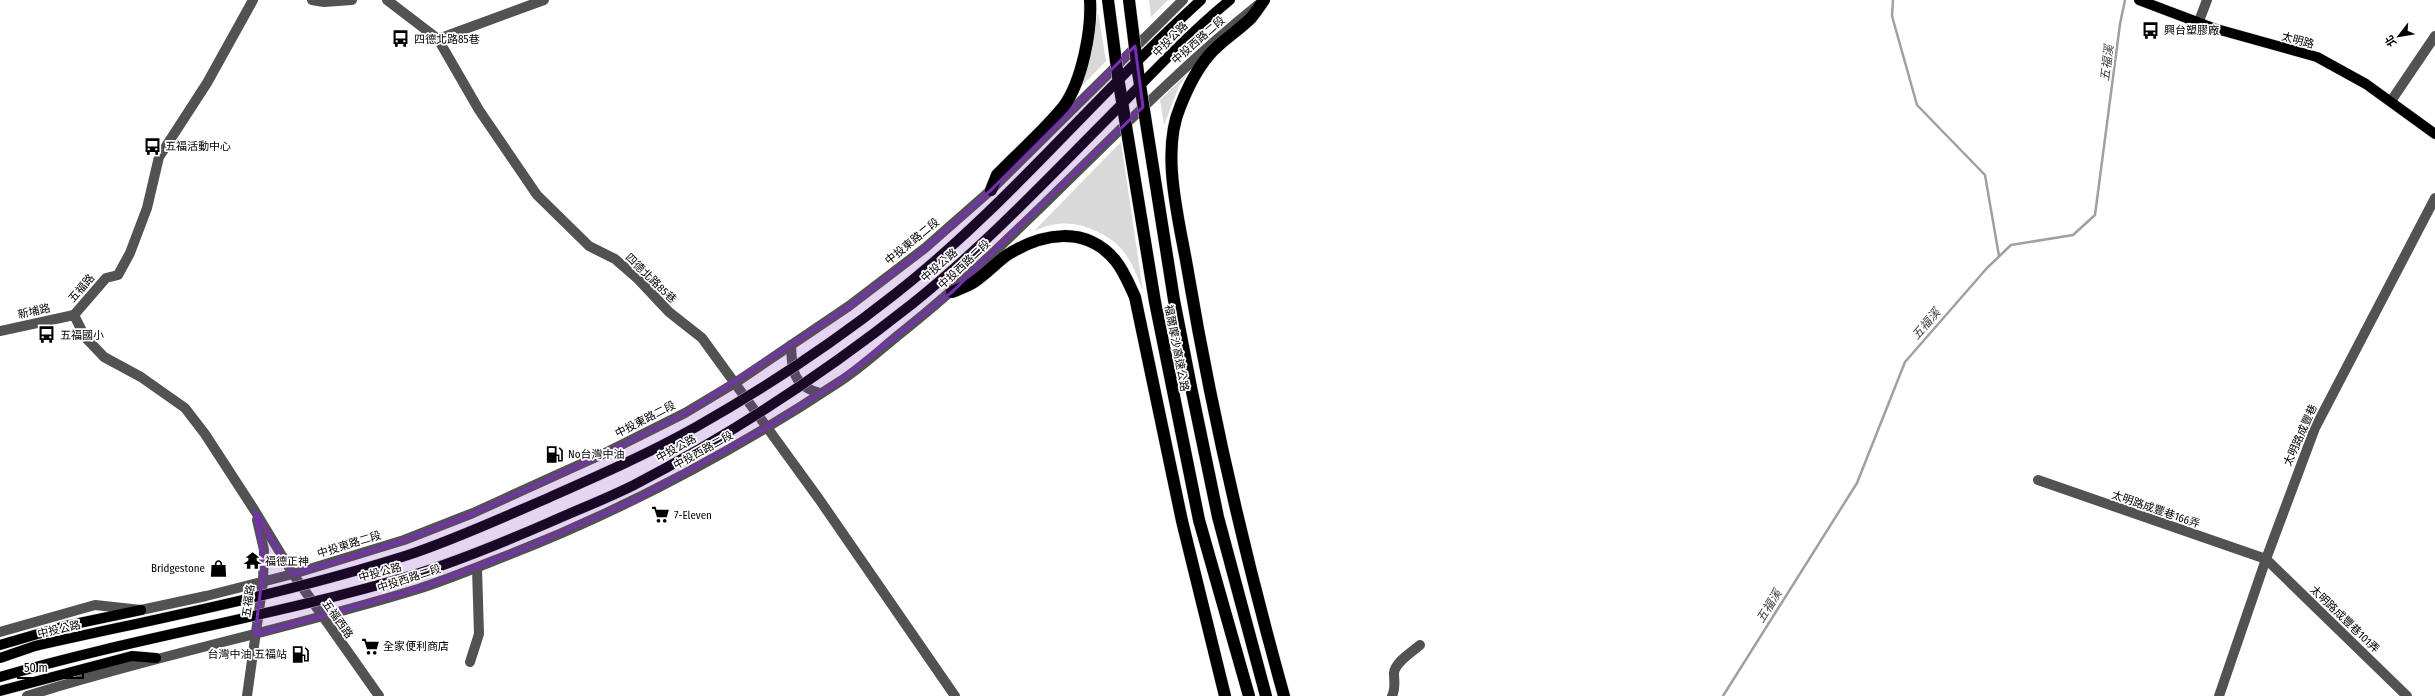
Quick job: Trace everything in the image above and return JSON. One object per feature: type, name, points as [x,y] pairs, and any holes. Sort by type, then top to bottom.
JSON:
[{"type":"highway","name":"福爾摩沙高速公路","points":[[1108,0],[1142,224],[1172,391],[1199,520],[1249,696]]},
{"type":"highway","name":"福爾摩沙高速公路","points":[[1130,0],[1138,72],[1174,300],[1191,387],[1218,517],[1266,696]]},
{"type":"highway","points":[[1264,0],[1250,18],[1209,54],[1179,108],[1172,140],[1172,165],[1194,311],[1239,528],[1284,696]]},
{"type":"highway","points":[[991,190],[997,175],[1064,106],[1081,69],[1087,44],[1090,4]]},
{"type":"highway","points":[[952,292],[974,283],[1007,255],[1036,240],[1054,235],[1067,235],[1082,239],[1108,253],[1125,274],[1135,297],[1182,521],[1225,696]]},
{"type":"main road","name":"中投公路","points":[[0,658],[35,646],[311,583],[410,554],[482,527],[616,468],[695,427],[800,362],[897,292],[970,229],[1024,178],[1173,26],[1201,0]]},
{"type":"main road","name":"中投公路","points":[[0,677],[56,660],[314,602],[416,574],[490,548],[630,487],[674,464],[744,422],[847,354],[944,278],[1031,196],[1185,40],[1230,0]]},
{"type":"main road","name":"太明路","points":[[2141,0],[2251,40],[2317,57],[2366,84],[2435,134]]},
{"type":"main road","points":[[0,645],[65,626],[141,610]]},
{"type":"main road","points":[[0,691],[132,656],[156,658]]},
{"type":"street","name":"五福路","points":[[253,0],[214,71],[159,157],[147,208],[130,253],[118,275],[106,278],[74,315],[85,337],[104,358],[141,377],[185,408],[205,434],[255,511],[293,574]]},
{"type":"street","points":[[312,0],[324,2],[352,0]]},
{"type":"street","points":[[386,0],[438,39],[544,0]]},
{"type":"street","name":"中投東路二段","points":[[0,632],[95,605],[141,610],[263,582],[404,540],[473,513],[605,453],[684,413],[735,383],[849,306],[924,248],[991,190],[1126,55],[1184,0]]},
{"type":"street","name":"中投西路二段","points":[[27,696],[156,658],[255,635],[422,588],[477,568],[558,535],[636,500],[768,427],[840,381],[952,292],[1197,56],[1264,0]]},
{"type":"street","points":[[2199,22],[2207,0]]},
{"type":"street","points":[[2391,102],[2435,36]]},
{"type":"street","name":"四德北路85巷","points":[[438,39],[480,110],[537,195],[589,246],[615,259],[638,279],[669,312],[702,338],[768,427],[954,696]]},
{"type":"street","name":"太明路成豐巷","points":[[2220,696],[2266,559],[2315,428],[2435,198]]},
{"type":"street","name":"新埔路","points":[[0,331],[74,315]]},
{"type":"street","points":[[791,345],[792,364],[796,378],[803,387],[820,393]]},
{"type":"street","name":"太明路成豐巷166弄","points":[[2038,480],[2266,559]]},
{"type":"street","name":"五福路","points":[[247,696],[263,582],[264,550],[255,511]]},
{"type":"street","name":"太明路成豐巷101弄","points":[[2266,559],[2407,696]]},
{"type":"street","points":[[470,662],[479,634],[477,568]]},
{"type":"street","name":"五福西路","points":[[293,574],[379,696]]},
{"type":"street","points":[[1392,696],[1395,690],[1394,671],[1401,661],[1420,645]]},
{"type":"highlighted area","points":[[1135,46],[1143,107],[952,292],[840,381],[768,427],[636,500],[524,549],[422,588],[255,635],[264,562],[255,511],[293,574],[404,540],[473,513],[605,453],[685,413],[849,306],[925,248],[991,190]]},
{"type":"shaded area","points":[[1149,0],[1168,0],[1151,17]]},
{"type":"shaded area","points":[[1098,12],[1106,61],[1079,89],[1092,50]]},
{"type":"shaded area","points":[[1188,73],[1179,86],[1164,125],[1160,100]]},
{"type":"shaded area","points":[[1121,142],[1143,291],[1134,268],[1126,255],[1113,241],[1096,231],[1086,227],[1067,224],[1046,226],[1034,231]]},
{"type":"waterway","points":[[1893,0],[1892,16],[1917,105],[1985,175],[1999,256]]},
{"type":"waterway","name":"五福溪","points":[[1723,696],[1857,483],[1905,362],[1987,268],[2011,245],[2073,235],[2095,215],[2120,24],[2125,0]]},
{"type":"place","name":"興台塑膠廠","points":[[2151,30]]},
{"type":"place","name":"四德北路85巷","points":[[401,39]]},
{"type":"place","name":"五福活動中心","points":[[152,146]]},
{"type":"place","name":"五福國小","points":[[47,335]]},
{"type":"place","name":"No台灣中油","points":[[555,454]]},
{"type":"place","name":"7-Eleven","points":[[661,515]]},
{"type":"place","name":"福德正神","points":[[252,561]]},
{"type":"place","name":"Bridgestone","points":[[218,568]]},
{"type":"place","name":"全家便利商店","points":[[370,646]]},
{"type":"place","name":"台灣中油 五福站","points":[[300,654]]}]
